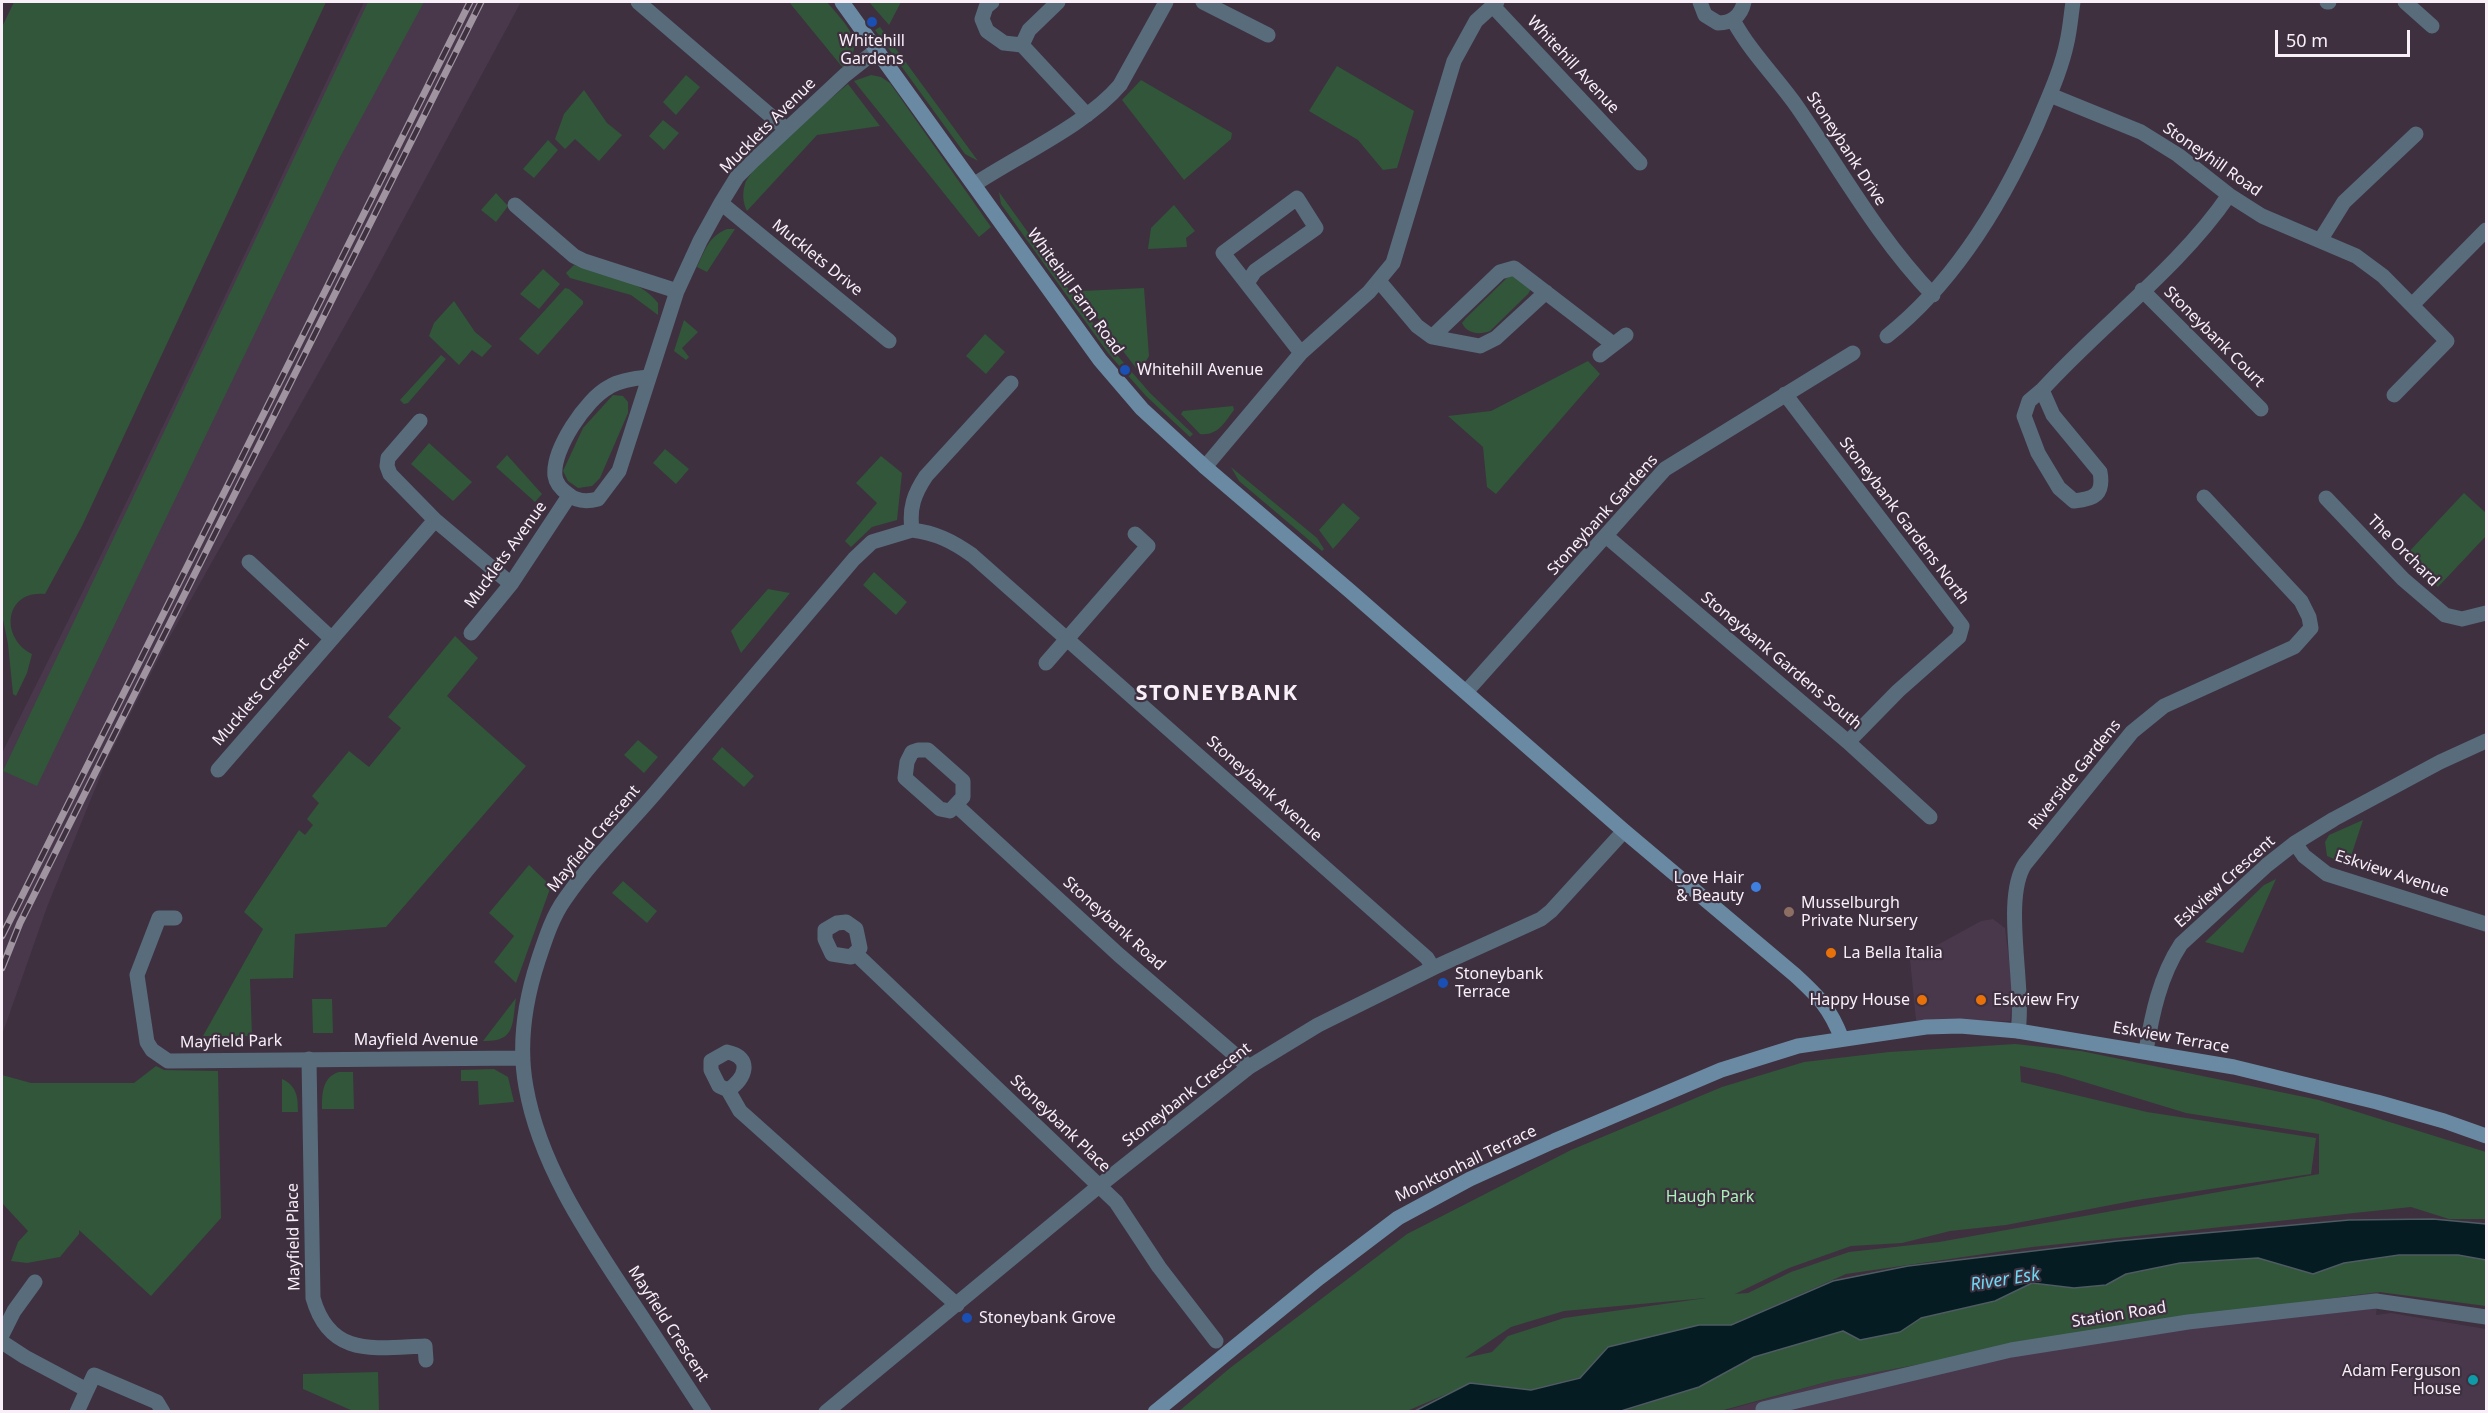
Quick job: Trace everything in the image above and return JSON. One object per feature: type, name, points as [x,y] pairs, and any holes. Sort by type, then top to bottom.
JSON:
[{"type":"street","points":[[638,2],[786,129]]},
{"type":"street","name":"Whitehill Farm Road","points":[[842,2],[1100,360],[1142,409],[1205,467],[1466,692]]},
{"type":"street","points":[[992,2],[986,8],[982,19],[987,31],[1004,43],[1022,45],[1087,115]]},
{"type":"street","points":[[1022,45],[1029,30],[1058,2]]},
{"type":"street","points":[[975,184],[1087,115],[1112,95],[1120,85],[1166,2]]},
{"type":"street","points":[[1203,2],[1268,35]]},
{"type":"street","points":[[1700,2],[1705,15],[1718,23],[1733,20],[1742,10],[1744,2]]},
{"type":"street","points":[[1887,336],[1910,318],[1933,295],[1963,258],[2020,164],[2050,95],[2067,44],[2073,2]]},
{"type":"street","points":[[2405,2],[2432,26]]},
{"type":"street","name":"Whitehill Avenue","points":[[1205,467],[1301,352],[1380,281],[1393,263],[1454,61],[1476,21],[1495,3],[1622,155],[1640,163]]},
{"type":"street","name":"Stoneybank Drive","points":[[1733,20],[1746,43],[1792,98],[1884,238],[1933,295]]},
{"type":"street","name":"Mucklets Avenue","points":[[649,377],[611,385],[595,398],[577,421],[559,448],[555,465],[555,478],[569,496],[590,501],[598,499],[612,484],[626,456],[677,291],[721,202],[737,177],[845,75],[878,49]]},
{"type":"street","name":"Stoneyhill Road","points":[[2050,95],[2140,132],[2178,155],[2229,195],[2262,216],[2321,239],[2356,256],[2383,276],[2447,341],[2394,395]]},
{"type":"street","points":[[2321,239],[2344,202],[2416,134]]},
{"type":"street","name":"Stoneybank Court","points":[[2042,390],[2052,415],[2100,472],[2102,480],[2099,492],[2090,499],[2074,501],[2059,488],[2038,453],[2024,416],[2029,401],[2075,353],[2174,260],[2229,195]]},
{"type":"street","points":[[1247,283],[1255,271],[1316,228],[1297,198],[1223,253],[1301,352]]},
{"type":"street","name":"Mucklets Drive","points":[[721,202],[889,341]]},
{"type":"street","points":[[515,205],[574,256],[677,291]]},
{"type":"street","points":[[2413,304],[2487,230]]},
{"type":"street","points":[[1432,337],[1500,272],[1514,268],[1613,344]]},
{"type":"street","points":[[1380,281],[1417,326],[1432,337],[1480,346],[1496,338],[1546,292]]},
{"type":"street","name":"Stoneybank Court","points":[[2142,290],[2261,409]]},
{"type":"street","points":[[1600,355],[1626,335]]},
{"type":"street","name":"Stoneybank Gardens","points":[[1466,692],[1665,469],[1853,353]]},
{"type":"street","points":[[912,530],[910,511],[915,491],[1011,383]]},
{"type":"street","name":"Stoneybank Gardens North","points":[[1785,394],[1962,626],[1959,637],[1898,691],[1848,741]]},
{"type":"street","points":[[420,421],[392,450],[387,466],[390,474],[435,520],[511,584]]},
{"type":"street","name":"Mucklets Avenue","points":[[471,633],[511,584],[569,496]]},
{"type":"street","name":"Riverside Gardens","points":[[2018,1031],[2020,1002],[2014,896],[2019,873],[2025,864],[2132,732],[2164,706],[2294,646],[2311,628],[2309,617],[2301,601],[2204,497]]},
{"type":"street","name":"The Orchard","points":[[2326,498],[2403,579],[2445,615],[2462,619],[2487,613]]},
{"type":"street","name":"Mucklets Crescent","points":[[218,770],[435,520]]},
{"type":"street","name":"Stoneybank Avenue","points":[[912,530],[931,532],[950,540],[972,555],[1427,958],[1433,968]]},
{"type":"street","name":"Mayfield Crescent","points":[[704,1412],[582,1225],[544,1146],[531,1112],[525,1085],[522,1035],[528,994],[549,928],[564,900],[628,822],[854,559],[872,542],[912,530]]},
{"type":"street","points":[[1046,663],[1148,546],[1135,534]]},
{"type":"street","name":"Stoneybank Gardens South","points":[[1606,536],[1848,741],[1930,817]]},
{"type":"street","name":"Mucklets Crescent","points":[[249,562],[332,639]]},
{"type":"street","points":[[1466,692],[1822,1000],[1833,1016],[1842,1039]]},
{"type":"street","name":"Eskview Crescent","points":[[2146,1051],[2160,987],[2172,958],[2181,945],[2267,865],[2295,843],[2334,819],[2430,767],[2487,741]]},
{"type":"street","name":"Stoneybank Road","points":[[957,806],[1119,955],[1249,1067]]},
{"type":"street","name":"Stoneybank Crescent","points":[[826,1412],[1099,1186],[1249,1067],[1318,1025],[1433,968],[1541,919],[1624,831]]},
{"type":"street","name":"Eskview Avenue","points":[[2295,843],[2304,856],[2327,874],[2487,924]]},
{"type":"street","name":"Mayfield Park","points":[[175,918],[155,912],[137,975],[143,1028],[147,1041],[158,1056],[168,1061],[309,1059]]},
{"type":"street","name":"Stoneybank Place","points":[[855,953],[1116,1202],[1159,1267],[1216,1341]]},
{"type":"street","name":"Eskview Terrace","points":[[1842,1039],[1926,1027],[1960,1026],[2018,1031],[2146,1051],[2303,1083],[2444,1120],[2487,1136]]},
{"type":"street","name":"Monktonhall Terrace","points":[[1155,1412],[1319,1278],[1408,1212],[1470,1179],[1721,1070],[1798,1046],[1842,1039]]},
{"type":"street","name":"Mayfield Avenue","points":[[309,1059],[523,1058]]},
{"type":"street","name":"Mayfield Place","points":[[309,1059],[313,1298],[318,1316],[327,1329],[339,1339],[355,1346],[368,1349],[425,1346],[426,1360]]},
{"type":"street","points":[[728,1090],[740,1112],[957,1305]]},
{"type":"street","points":[[2,1335],[14,1311],[35,1282]]},
{"type":"street","name":"Station Road","points":[[1763,1409],[2011,1350],[2188,1322],[2376,1301],[2487,1317]]},
{"type":"street","points":[[2,1342],[87,1390]]},
{"type":"street","points":[[77,1412],[93,1375],[157,1402],[163,1412]]},
{"type":"shaded area","points":[[364,2],[521,2],[369,283],[168,640],[106,762],[47,907],[2,1035],[2,753],[99,559]]},
{"type":"shaded area","points":[[1993,919],[2005,928],[2013,991],[2010,1021],[1916,1020],[1910,960],[1981,921]]},
{"type":"shaded area","points":[[2379,1292],[2376,1315],[2391,1313],[2486,1329],[2486,1411],[1720,1412],[1834,1380],[2138,1324]]},
{"type":"green space","points":[[14,2],[326,2],[82,526],[45,594],[31,595],[21,599],[14,607],[11,627],[22,647],[32,654],[27,673],[16,696],[13,694],[8,644],[2,615],[2,27]]},
{"type":"green space","points":[[368,2],[424,2],[338,161],[37,786],[3,771]]},
{"type":"green space","points":[[789,2],[827,2],[846,26],[854,42],[854,50],[843,68]]},
{"type":"green space","points":[[869,2],[901,2],[889,25]]},
{"type":"green space","points":[[880,27],[978,161],[965,154],[875,30]]},
{"type":"green space","points":[[1337,66],[1414,111],[1397,168],[1383,170],[1358,140],[1309,111]]},
{"type":"green space","points":[[686,75],[700,87],[676,115],[663,102]]},
{"type":"green space","points":[[871,75],[881,77],[890,83],[991,227],[979,237],[854,81]]},
{"type":"green space","points":[[1141,80],[1232,133],[1231,139],[1184,180],[1122,100]]},
{"type":"green space","points":[[848,84],[880,126],[817,135],[747,211],[743,191],[751,174],[792,132]]},
{"type":"green space","points":[[584,90],[607,123],[622,135],[599,161],[575,139],[565,149],[555,139],[564,114]]},
{"type":"green space","points":[[663,120],[679,133],[664,150],[649,136]]},
{"type":"green space","points":[[548,140],[558,150],[534,178],[523,169]]},
{"type":"green space","points":[[999,192],[1111,348],[1150,393],[1193,434],[1190,437],[1146,396],[1108,353],[1001,204]]},
{"type":"green space","points":[[496,193],[508,206],[496,222],[481,210]]},
{"type":"green space","points":[[1174,205],[1195,231],[1186,238],[1187,247],[1148,249],[1151,228]]},
{"type":"green space","points":[[727,229],[735,229],[707,272],[697,267],[712,240]]},
{"type":"green space","points":[[574,265],[619,278],[641,288],[658,303],[658,315],[631,295],[570,278],[566,273]]},
{"type":"green space","points":[[543,269],[560,284],[539,309],[520,294]]},
{"type":"green space","points":[[1512,273],[1531,289],[1528,294],[1490,331],[1478,333],[1464,327],[1462,323],[1466,318]]},
{"type":"green space","points":[[565,288],[583,301],[583,304],[538,355],[519,339]]},
{"type":"green space","points":[[1144,288],[1149,356],[1142,368],[1136,368],[1081,296],[1082,291]]},
{"type":"green space","points":[[454,301],[475,332],[492,346],[482,357],[472,350],[459,365],[429,336],[434,323]]},
{"type":"green space","points":[[684,320],[698,332],[682,348],[689,357],[686,360],[674,351]]},
{"type":"green space","points":[[985,334],[1005,352],[986,374],[966,356]]},
{"type":"green space","points":[[441,355],[446,359],[408,403],[404,404],[400,400]]},
{"type":"green space","points":[[1588,361],[1600,374],[1496,494],[1487,487],[1483,447],[1448,416],[1491,411]]},
{"type":"green space","points":[[613,395],[623,396],[628,402],[628,413],[600,478],[592,486],[578,488],[568,481],[563,471],[583,428]]},
{"type":"green space","points":[[1233,406],[1234,410],[1224,424],[1216,431],[1206,434],[1200,434],[1181,414],[1183,411]]},
{"type":"green space","points":[[429,443],[472,482],[453,501],[411,464]]},
{"type":"green space","points":[[665,449],[689,469],[676,484],[653,463]]},
{"type":"green space","points":[[507,455],[542,494],[535,502],[496,467]]},
{"type":"green space","points":[[881,456],[902,473],[897,520],[872,527],[851,547],[845,541],[877,503],[856,483]]},
{"type":"green space","points":[[1231,467],[1317,538],[1324,549],[1322,551],[1239,481]]},
{"type":"green space","points":[[2464,493],[2486,513],[2486,536],[2438,587],[2405,556]]},
{"type":"green space","points":[[1343,503],[1360,518],[1333,549],[1319,530]]},
{"type":"green space","points":[[874,572],[907,602],[896,615],[863,585]]},
{"type":"green space","points":[[768,589],[790,593],[741,653],[731,631]]},
{"type":"green space","points":[[455,636],[478,658],[447,696],[526,766],[386,927],[295,934],[293,978],[250,979],[252,1036],[203,1036],[263,929],[244,912],[299,830],[305,835],[313,825],[307,819],[319,803],[312,796],[349,751],[369,767],[401,728],[388,717]]},
{"type":"green space","points":[[638,740],[658,757],[644,773],[624,755]]},
{"type":"green space","points":[[722,747],[754,776],[744,787],[712,759]]},
{"type":"green space","points":[[2363,820],[2348,865],[2327,856],[2325,842],[2329,835]]},
{"type":"green space","points":[[529,865],[551,886],[516,983],[494,962],[514,936],[489,913]]},
{"type":"green space","points":[[2276,879],[2243,953],[2205,942],[2264,885]]},
{"type":"green space","points":[[623,881],[657,911],[647,923],[612,893]]},
{"type":"green space","points":[[516,998],[513,1023],[507,1035],[494,1041],[483,1041]]},
{"type":"green space","points":[[312,999],[332,999],[333,1033],[313,1033]]},
{"type":"green space","name":"Haugh Park","points":[[2015,1044],[2081,1051],[2319,1100],[2486,1152],[2486,1219],[2449,1219],[2411,1207],[2032,1247],[1846,1274],[1723,1328],[1607,1347],[1581,1377],[1529,1390],[1472,1383],[1407,1411],[1178,1412],[1230,1368],[1407,1234],[1571,1150],[1722,1087],[1804,1062],[1889,1052]],"holes":[[[2020,1066],[2058,1074],[2186,1113],[2319,1134],[2319,1174],[1939,1242],[1849,1252],[1791,1272],[1748,1293],[1735,1294],[1789,1268],[1851,1246],[1902,1243],[1950,1231],[2006,1225],[2137,1200],[2311,1174],[2316,1138],[2147,1112],[2021,1082]],[[1706,1298],[1564,1318],[1508,1336],[1492,1352],[1465,1358],[1511,1327],[1564,1311]]]},
{"type":"green space","points":[[156,1066],[164,1070],[218,1071],[221,1218],[151,1296],[79,1230],[79,1234],[60,1257],[27,1263],[11,1261],[18,1242],[28,1231],[2,1203],[2,1075],[31,1083],[134,1083]]},
{"type":"green space","points":[[494,1069],[508,1077],[514,1102],[479,1105],[478,1081],[461,1081],[461,1070]]},
{"type":"green space","points":[[353,1072],[354,1109],[322,1109],[326,1082],[333,1074]]},
{"type":"green space","points":[[282,1079],[296,1092],[298,1112],[282,1112]]},
{"type":"green space","points":[[2399,1255],[2458,1255],[2486,1260],[2486,1306],[2379,1292],[2138,1324],[1834,1380],[1720,1411],[1621,1412],[1699,1387],[1754,1357],[1843,1331],[1860,1340],[1900,1332],[1921,1318],[1995,1301],[2032,1283],[2074,1288],[2106,1285],[2126,1274],[2180,1263],[2258,1258],[2313,1274],[2344,1263]]},
{"type":"green space","points":[[378,1372],[379,1411],[353,1411],[303,1389],[303,1374]]},
{"type":"water","name":"River Esk","points":[[2433,1219],[2486,1224],[2486,1260],[2458,1255],[2399,1255],[2344,1263],[2313,1274],[2258,1258],[2180,1263],[2126,1274],[2106,1285],[2074,1288],[2032,1283],[1995,1301],[1921,1318],[1900,1332],[1860,1340],[1843,1331],[1754,1357],[1699,1387],[1621,1411],[1415,1411],[1470,1383],[1531,1390],[1580,1378],[1608,1347],[1699,1325],[1731,1325],[1833,1281],[1908,1266],[2117,1241],[2349,1220]]},
{"type":"railway","points":[[2,936],[470,2]]},
{"type":"railway","points":[[2,968],[20,923],[481,2]]},
{"type":"place","name":"Whitehill Gardens","points":[[872,22]]},
{"type":"place","name":"Whitehill Avenue","points":[[1125,370]]},
{"type":"place","name":"Love Hair & Beauty","points":[[1756,887]]},
{"type":"place","name":"Musselburgh Private Nursery","points":[[1789,912]]},
{"type":"place","name":"La Bella Italia","points":[[1831,953]]},
{"type":"place","name":"Stoneybank Terrace","points":[[1443,983]]},
{"type":"place","name":"Happy House","points":[[1922,1000]]},
{"type":"place","name":"Eskview Fry","points":[[1981,1000]]},
{"type":"place","name":"Stoneybank Grove","points":[[967,1318]]},
{"type":"place","name":"Adam Ferguson House","points":[[2473,1380]]},
{"type":"district","name":"STONEYBANK","points":[[1217,694]]}]
